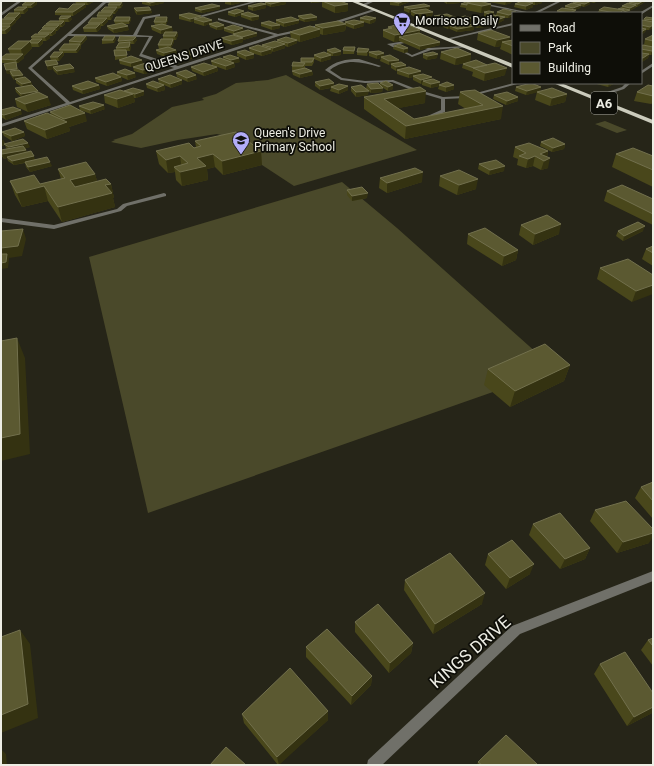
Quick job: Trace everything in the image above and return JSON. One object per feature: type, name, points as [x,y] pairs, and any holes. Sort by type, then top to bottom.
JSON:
[{"type":"highway","points":[[352,1],[512,66]]},
{"type":"highway","name":"A6","points":[[558,84],[653,122]]},
{"type":"street","points":[[1,15],[20,1]]},
{"type":"street","points":[[70,104],[30,68],[105,1],[134,1]]},
{"type":"street","points":[[201,16],[258,1]]},
{"type":"street","points":[[363,5],[373,1]]},
{"type":"street","points":[[467,1],[525,12]]},
{"type":"street","points":[[537,12],[560,1]]},
{"type":"street","points":[[642,12],[653,6]]},
{"type":"street","name":"QUEENS DRIVE","points":[[1,126],[278,35],[334,22],[375,10]]},
{"type":"street","points":[[646,10],[653,12]]},
{"type":"street","points":[[135,35],[144,18],[160,15]]},
{"type":"street","points":[[218,19],[278,35]]},
{"type":"street","points":[[447,39],[512,24]]},
{"type":"street","points":[[426,36],[433,33]]},
{"type":"street","points":[[67,35],[151,36],[140,55],[179,68]]},
{"type":"street","points":[[418,38],[411,41],[389,44],[412,56],[430,49],[466,47]]},
{"type":"street","points":[[411,41],[430,49]]},
{"type":"street","points":[[380,66],[366,61],[352,60],[335,63],[327,70],[340,79],[365,82],[393,81],[415,90],[443,98],[465,97],[515,84]]},
{"type":"street","points":[[642,73],[653,64]]},
{"type":"street","points":[[592,98],[623,88],[628,84]]},
{"type":"street","points":[[422,120],[443,111],[443,98]]},
{"type":"street","points":[[1,220],[54,227],[119,210],[125,205],[164,195]]},
{"type":"street","name":"KINGS DRIVE","points":[[373,765],[516,630],[653,576]]},
{"type":"green space","points":[[286,75],[417,150],[294,186],[262,165],[225,136],[217,134],[141,148],[111,142],[132,134],[172,107],[204,100],[202,98],[216,94],[236,83],[268,80]]},
{"type":"green space","points":[[605,121],[627,130],[617,133],[595,124]]},
{"type":"green space","points":[[342,182],[397,228],[556,370],[148,513],[89,257]]},
{"type":"building","points":[[27,1],[36,1],[31,5],[22,5]]},
{"type":"building","points":[[144,1],[158,1],[150,3]]},
{"type":"building","points":[[283,1],[271,4],[265,2]]},
{"type":"building","points":[[322,1],[340,1],[348,4],[335,6]]},
{"type":"building","points":[[390,1],[404,1],[399,3]]},
{"type":"building","points":[[473,1],[491,4],[482,6],[467,3]]},
{"type":"building","points":[[522,1],[533,3],[526,6],[515,4]]},
{"type":"building","points":[[591,1],[585,4],[573,2]]},
{"type":"building","points":[[643,1],[638,4],[629,2]]},
{"type":"building","points":[[110,2],[122,2],[120,5],[108,5]]},
{"type":"building","points":[[469,2],[467,5],[461,4]]},
{"type":"building","points":[[261,3],[266,4],[253,7],[248,6]]},
{"type":"building","points":[[572,3],[581,5],[573,8],[565,6]]},
{"type":"building","points":[[628,3],[636,5],[630,8],[622,6]]},
{"type":"building","points":[[73,4],[85,4],[73,12],[55,12],[59,8],[68,9]]},
{"type":"building","points":[[212,4],[220,6],[201,10],[195,8]]},
{"type":"building","points":[[424,4],[430,6],[410,9],[404,7]]},
{"type":"building","points":[[18,7],[27,7],[23,10],[14,10]]},
{"type":"building","points":[[105,7],[117,7],[114,11],[101,11]]},
{"type":"building","points":[[149,7],[151,10],[137,11],[134,8]]},
{"type":"building","points":[[604,7],[624,10],[621,12],[610,12],[599,10]]},
{"type":"building","points":[[562,8],[576,10],[572,12],[557,11]]},
{"type":"building","points":[[621,8],[630,10],[624,12],[624,10],[618,9]]},
{"type":"building","points":[[237,9],[244,11],[235,14],[228,12]]},
{"type":"building","points":[[426,9],[433,12],[417,14],[411,11]]},
{"type":"building","points":[[504,9],[516,12],[512,12],[512,14],[509,15],[497,12]]},
{"type":"building","points":[[99,12],[113,12],[110,16],[97,16]]},
{"type":"building","points":[[248,12],[259,16],[251,17],[241,14]]},
{"type":"building","points":[[484,12],[494,12],[489,14]]},
{"type":"building","points":[[9,13],[20,13],[15,18],[4,18]]},
{"type":"building","points":[[189,13],[201,16],[190,19],[179,15]]},
{"type":"building","points":[[311,14],[317,17],[304,19],[298,16]]},
{"type":"building","points":[[447,14],[457,18],[465,16],[471,18],[449,22],[434,16]]},
{"type":"building","points":[[493,15],[505,17],[497,20],[486,18]]},
{"type":"building","points":[[61,16],[71,16],[68,18],[59,19]]},
{"type":"building","points":[[366,16],[376,18],[370,20],[360,18]]},
{"type":"building","points":[[116,17],[130,17],[129,21],[114,21]]},
{"type":"building","points":[[156,17],[167,17],[166,22],[154,22]]},
{"type":"building","points":[[203,17],[212,20],[204,22],[194,19]]},
{"type":"building","points":[[291,17],[299,20],[284,23],[276,20]]},
{"type":"building","points":[[646,17],[653,18],[653,20],[644,19]]},
{"type":"building","points":[[92,18],[107,18],[102,23],[88,23]]},
{"type":"building","points":[[1,19],[15,19],[10,24],[1,24]]},
{"type":"building","points":[[354,20],[364,22],[354,25],[345,22]]},
{"type":"building","points":[[642,20],[653,22],[653,25],[650,27],[642,25]]},
{"type":"building","points":[[50,21],[64,21],[61,24],[46,24]]},
{"type":"building","points":[[269,21],[280,25],[272,26],[261,23]]},
{"type":"building","points":[[338,21],[346,24],[323,28],[315,25]]},
{"type":"building","points":[[487,21],[492,23],[479,25],[474,23]]},
{"type":"building","points":[[217,22],[224,25],[217,27],[209,24]]},
{"type":"building","points":[[122,23],[128,26],[113,29],[107,26]]},
{"type":"building","points":[[404,23],[420,30],[395,35],[383,30],[392,28],[388,27]]},
{"type":"building","points":[[467,23],[474,26],[458,29],[450,26]]},
{"type":"building","points":[[88,24],[100,24],[96,28],[83,28]]},
{"type":"building","points":[[162,24],[172,27],[161,30],[151,26]]},
{"type":"building","points":[[45,25],[59,25],[56,28],[42,28]]},
{"type":"building","points":[[233,25],[243,28],[234,31],[224,28]]},
{"type":"building","points":[[1,26],[10,26],[5,30],[1,30]]},
{"type":"building","points":[[310,26],[320,29],[300,35],[290,32]]},
{"type":"building","points":[[42,29],[55,29],[51,33],[38,33]]},
{"type":"building","points":[[248,30],[257,33],[242,37],[233,34]]},
{"type":"building","points":[[491,30],[510,37],[497,40],[478,33]]},
{"type":"building","points":[[165,32],[177,32],[175,36],[163,36]]},
{"type":"building","points":[[419,33],[440,42],[420,46],[399,37]]},
{"type":"building","points":[[35,34],[49,34],[45,37],[31,37]]},
{"type":"building","points":[[233,35],[243,38],[231,41],[221,38]]},
{"type":"building","points":[[653,35],[653,41],[645,39]]},
{"type":"building","points":[[75,36],[86,36],[81,42],[69,41]]},
{"type":"building","points":[[105,36],[115,36],[113,40],[102,40]]},
{"type":"building","points":[[120,36],[136,37],[133,40],[118,41]]},
{"type":"building","points":[[286,37],[297,40],[288,43],[277,40]]},
{"type":"building","points":[[32,39],[42,39],[38,43],[31,43],[30,41]]},
{"type":"building","points":[[161,39],[173,39],[171,45],[158,45]]},
{"type":"building","points":[[512,40],[512,46],[502,42]]},
{"type":"building","points":[[18,41],[30,41],[21,49],[8,49]]},
{"type":"building","points":[[275,41],[285,44],[273,48],[262,45]]},
{"type":"building","points":[[130,42],[129,47],[116,48],[119,43]]},
{"type":"building","points":[[216,42],[223,45],[210,48],[203,46]]},
{"type":"building","points":[[64,44],[80,44],[76,50],[59,50]]},
{"type":"building","points":[[399,44],[408,48],[404,49],[394,46]]},
{"type":"building","points":[[258,45],[271,49],[261,52],[249,48]]},
{"type":"building","points":[[642,46],[653,47],[653,50],[642,49]]},
{"type":"building","points":[[168,47],[176,50],[164,53],[156,50]]},
{"type":"building","points":[[344,47],[355,47],[354,51],[343,50]]},
{"type":"building","points":[[335,48],[341,51],[333,53],[327,50]]},
{"type":"building","points":[[358,48],[369,49],[367,52],[357,52]]},
{"type":"building","points":[[457,48],[471,54],[456,58],[441,52]]},
{"type":"building","points":[[114,50],[126,50],[127,55],[115,56]]},
{"type":"building","points":[[192,50],[200,52],[180,58],[174,56]]},
{"type":"building","points":[[245,50],[254,54],[246,56],[237,52]]},
{"type":"building","points":[[379,51],[384,53],[377,55],[369,52]]},
{"type":"building","points":[[54,52],[63,52],[58,57],[50,57]]},
{"type":"building","points":[[324,52],[331,55],[321,58],[314,55]]},
{"type":"building","points":[[433,52],[438,54],[428,56],[423,54]]},
{"type":"building","points":[[642,53],[649,54],[643,58]]},
{"type":"building","points":[[6,54],[23,54],[16,60],[1,59]]},
{"type":"building","points":[[230,55],[239,58],[231,60],[223,57]]},
{"type":"building","points":[[390,55],[399,60],[389,61],[381,57]]},
{"type":"building","points":[[131,56],[142,60],[131,63],[119,60]]},
{"type":"building","points":[[220,58],[234,63],[226,66],[211,61]]},
{"type":"building","points":[[301,58],[314,58],[312,62],[301,62]]},
{"type":"building","points":[[56,60],[58,64],[47,66],[45,61]]},
{"type":"building","points":[[476,60],[487,65],[474,68],[463,64]]},
{"type":"building","points":[[16,62],[17,69],[6,70],[4,64]]},
{"type":"building","points":[[149,62],[158,66],[143,70],[133,67]]},
{"type":"building","points":[[293,62],[305,63],[303,66],[292,66]]},
{"type":"building","points":[[401,62],[406,65],[396,67],[391,64]]},
{"type":"building","points":[[204,63],[217,67],[203,72],[191,67]]},
{"type":"building","points":[[495,63],[507,68],[485,73],[473,68]]},
{"type":"building","points":[[70,64],[74,68],[57,71],[53,67]]},
{"type":"building","points":[[409,67],[421,71],[409,74],[397,70]]},
{"type":"building","points":[[305,68],[312,71],[300,74],[292,71]]},
{"type":"building","points":[[125,69],[135,73],[127,75],[117,72]]},
{"type":"building","points":[[19,70],[23,75],[13,76],[10,71]]},
{"type":"building","points":[[186,70],[196,75],[187,78],[176,73]]},
{"type":"building","points":[[113,73],[121,77],[106,82],[95,78]]},
{"type":"building","points":[[423,74],[432,77],[421,80],[413,76]]},
{"type":"building","points":[[170,75],[182,80],[170,84],[158,79]]},
{"type":"building","points":[[25,77],[31,82],[22,84],[15,79]]},
{"type":"building","points":[[329,79],[334,83],[320,86],[315,82]]},
{"type":"building","points":[[433,79],[440,82],[431,84],[423,81]]},
{"type":"building","points":[[88,81],[99,85],[82,90],[72,86]]},
{"type":"building","points":[[153,81],[164,85],[157,88],[146,84]]},
{"type":"building","points":[[386,81],[393,85],[388,87],[380,83]]},
{"type":"building","points":[[447,82],[454,85],[446,87],[439,85]]},
{"type":"building","points":[[378,83],[383,88],[371,89],[367,84]]},
{"type":"building","points":[[339,84],[348,86],[339,90],[331,87]]},
{"type":"building","points":[[534,84],[541,87],[527,91],[516,87]]},
{"type":"building","points":[[32,85],[38,91],[21,94],[15,88]]},
{"type":"building","points":[[361,85],[369,91],[356,92],[351,87]]},
{"type":"building","points":[[648,85],[653,86],[653,96],[637,92]]},
{"type":"building","points":[[420,87],[426,91],[384,99],[414,119],[483,105],[460,92],[465,91],[475,90],[503,106],[406,126],[364,97]]},
{"type":"building","points":[[133,88],[144,91],[135,94],[124,91]]},
{"type":"building","points":[[552,88],[567,94],[552,98],[537,92]]},
{"type":"building","points":[[120,90],[133,94],[117,99],[104,95]]},
{"type":"building","points":[[38,92],[48,97],[25,104],[15,99]]},
{"type":"building","points":[[507,92],[518,97],[507,101],[494,95]]},
{"type":"building","points":[[93,102],[104,105],[90,110],[79,106]]},
{"type":"building","points":[[70,105],[85,113],[64,119],[50,112]]},
{"type":"building","points":[[13,107],[21,110],[4,115],[1,114],[1,110]]},
{"type":"building","points":[[47,113],[67,122],[45,130],[24,121]]},
{"type":"building","points":[[15,128],[24,132],[11,136],[2,132]]},
{"type":"building","points":[[236,132],[261,151],[222,161],[213,154],[197,158],[206,166],[180,172],[174,167],[188,163],[180,156],[166,160],[156,151],[189,143],[194,148],[201,146],[195,141]]},
{"type":"building","points":[[553,138],[565,144],[553,148],[541,142]]},
{"type":"building","points":[[23,139],[28,143],[9,147],[4,144]]},
{"type":"building","points":[[529,143],[548,151],[540,154],[550,158],[544,161],[535,156],[528,159],[519,156],[526,153],[515,147]]},
{"type":"building","points":[[23,146],[26,150],[1,153],[1,150]]},
{"type":"building","points":[[633,148],[653,156],[653,170],[616,154]]},
{"type":"building","points":[[31,151],[34,156],[12,161],[7,157]]},
{"type":"building","points":[[47,157],[50,162],[28,167],[25,162]]},
{"type":"building","points":[[496,160],[505,166],[490,170],[479,164]]},
{"type":"building","points":[[86,162],[95,174],[70,180],[75,187],[106,179],[111,184],[105,185],[112,193],[58,207],[44,186],[17,193],[10,181],[34,175],[40,184],[65,178],[58,169]]},
{"type":"building","points":[[415,168],[423,172],[387,183],[380,178]]},
{"type":"building","points":[[459,170],[478,179],[459,185],[440,176]]},
{"type":"building","points":[[622,185],[653,199],[653,214],[607,191]]},
{"type":"building","points":[[362,187],[368,193],[352,196],[347,190]]},
{"type":"building","points":[[547,215],[561,224],[535,234],[521,225]]},
{"type":"building","points":[[638,222],[645,226],[624,236],[618,231]]},
{"type":"building","points":[[485,228],[518,250],[504,256],[468,234]]},
{"type":"building","points":[[23,229],[18,246],[1,248],[1,231]]},
{"type":"building","points":[[653,246],[653,253],[646,249]]},
{"type":"building","points":[[1,254],[7,254],[6,262],[1,263]]},
{"type":"building","points":[[628,259],[653,275],[653,285],[636,291],[600,268]]},
{"type":"building","points":[[17,338],[20,434],[1,438],[1,341]]},
{"type":"building","points":[[545,344],[570,365],[515,391],[488,369]]},
{"type":"building","points":[[653,482],[653,501],[641,487]]},
{"type":"building","points":[[626,501],[653,529],[653,533],[623,542],[595,510]]},
{"type":"building","points":[[560,513],[590,548],[565,559],[533,524]]},
{"type":"building","points":[[512,540],[534,564],[510,578],[488,554]]},
{"type":"building","points":[[450,553],[485,593],[435,624],[405,580]]},
{"type":"building","points":[[378,604],[413,643],[390,663],[355,622]]},
{"type":"building","points":[[327,629],[372,676],[352,696],[306,647]]},
{"type":"building","points":[[20,630],[28,704],[1,715],[1,637]]},
{"type":"building","points":[[653,638],[653,646],[648,640]]},
{"type":"building","points":[[625,652],[653,693],[653,707],[634,717],[600,664]]},
{"type":"building","points":[[290,668],[328,711],[277,757],[242,714]]},
{"type":"building","points":[[506,735],[538,765],[482,765],[478,762]]},
{"type":"building","points":[[226,747],[246,765],[210,765]]},
{"type":"place","name":"Morrisons Daily","points":[[402,36]]},
{"type":"place","name":"Queen's Drive Primary School","points":[[241,155]]}]
